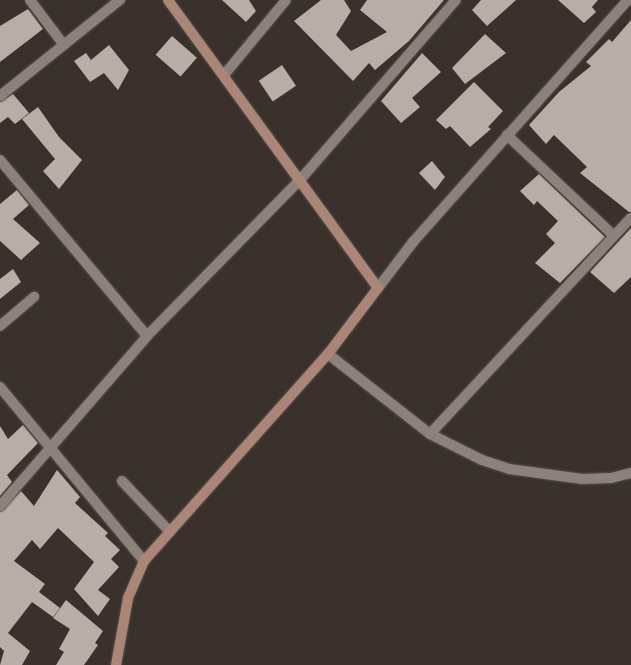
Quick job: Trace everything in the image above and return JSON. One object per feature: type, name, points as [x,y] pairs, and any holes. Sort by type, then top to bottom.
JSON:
[{"type":"street","points":[[30,0],[64,45]]},
{"type":"street","points":[[0,96],[120,0]]},
{"type":"street","points":[[168,0],[378,288]]},
{"type":"street","points":[[224,75],[286,0]]},
{"type":"street","points":[[0,506],[47,448],[147,336],[300,180],[456,0]]},
{"type":"street","points":[[116,665],[128,598],[144,561],[328,354],[413,242],[628,0]]},
{"type":"street","points":[[507,135],[613,235]]},
{"type":"street","points":[[0,160],[147,336]]},
{"type":"street","points":[[430,434],[613,235],[631,218]]},
{"type":"street","points":[[0,326],[34,297]]},
{"type":"street","points":[[328,354],[430,434],[509,469],[582,479],[611,478],[631,473]]},
{"type":"street","points":[[0,387],[47,448],[144,561]]},
{"type":"street","points":[[122,481],[170,532]]},
{"type":"building","points":[[222,0],[249,0],[256,11],[246,22]]},
{"type":"building","points":[[321,0],[344,0],[351,11],[336,35],[351,51],[387,32],[360,10],[367,0],[444,0],[409,41],[375,70],[369,63],[353,81],[294,21]]},
{"type":"building","points":[[481,0],[516,0],[487,26],[472,10]]},
{"type":"building","points":[[558,0],[598,0],[592,7],[596,12],[584,23]]},
{"type":"building","points":[[28,9],[43,29],[0,62],[0,26]]},
{"type":"building","points":[[631,20],[631,212],[629,212],[580,173],[587,167],[554,135],[546,144],[529,125],[559,92],[591,66],[586,62],[609,39],[612,42]]},
{"type":"building","points":[[485,34],[506,53],[465,84],[452,68]]},
{"type":"building","points":[[172,36],[197,58],[181,77],[156,55]]},
{"type":"building","points":[[109,45],[129,70],[118,90],[104,73],[90,82],[74,61],[86,53],[91,60]]},
{"type":"building","points":[[422,53],[441,72],[412,98],[420,107],[401,123],[381,101]]},
{"type":"building","points":[[282,65],[296,86],[273,101],[259,81]]},
{"type":"building","points":[[474,82],[503,111],[488,127],[491,129],[470,147],[450,126],[446,129],[436,120]]},
{"type":"building","points":[[13,94],[29,113],[15,124],[8,117],[0,123],[0,102]]},
{"type":"building","points":[[38,107],[59,137],[82,160],[59,189],[43,171],[55,159],[22,119]]},
{"type":"building","points":[[432,161],[445,177],[435,190],[419,173]]},
{"type":"building","points":[[539,174],[605,237],[560,283],[535,263],[555,243],[546,234],[558,221],[537,201],[534,205],[520,191]]},
{"type":"building","points":[[17,190],[29,205],[13,219],[40,243],[21,260],[0,241],[0,204]]},
{"type":"building","points":[[631,228],[631,277],[614,293],[590,272]]},
{"type":"building","points":[[13,269],[21,282],[0,299],[0,279]]},
{"type":"building","points":[[23,425],[38,443],[7,475],[12,482],[0,496],[0,426],[8,439]]},
{"type":"building","points":[[57,470],[80,497],[75,503],[108,533],[105,536],[120,550],[111,559],[119,567],[98,590],[110,599],[98,616],[74,589],[94,562],[58,528],[40,549],[32,540],[14,561],[45,584],[39,592],[60,608],[53,617],[32,602],[8,633],[30,651],[22,665],[0,665],[4,651],[0,647],[0,512],[21,491],[34,506]]},
{"type":"building","points":[[66,600],[103,631],[95,643],[98,645],[84,665],[56,665],[64,652],[59,649],[70,629],[53,618]]}]
